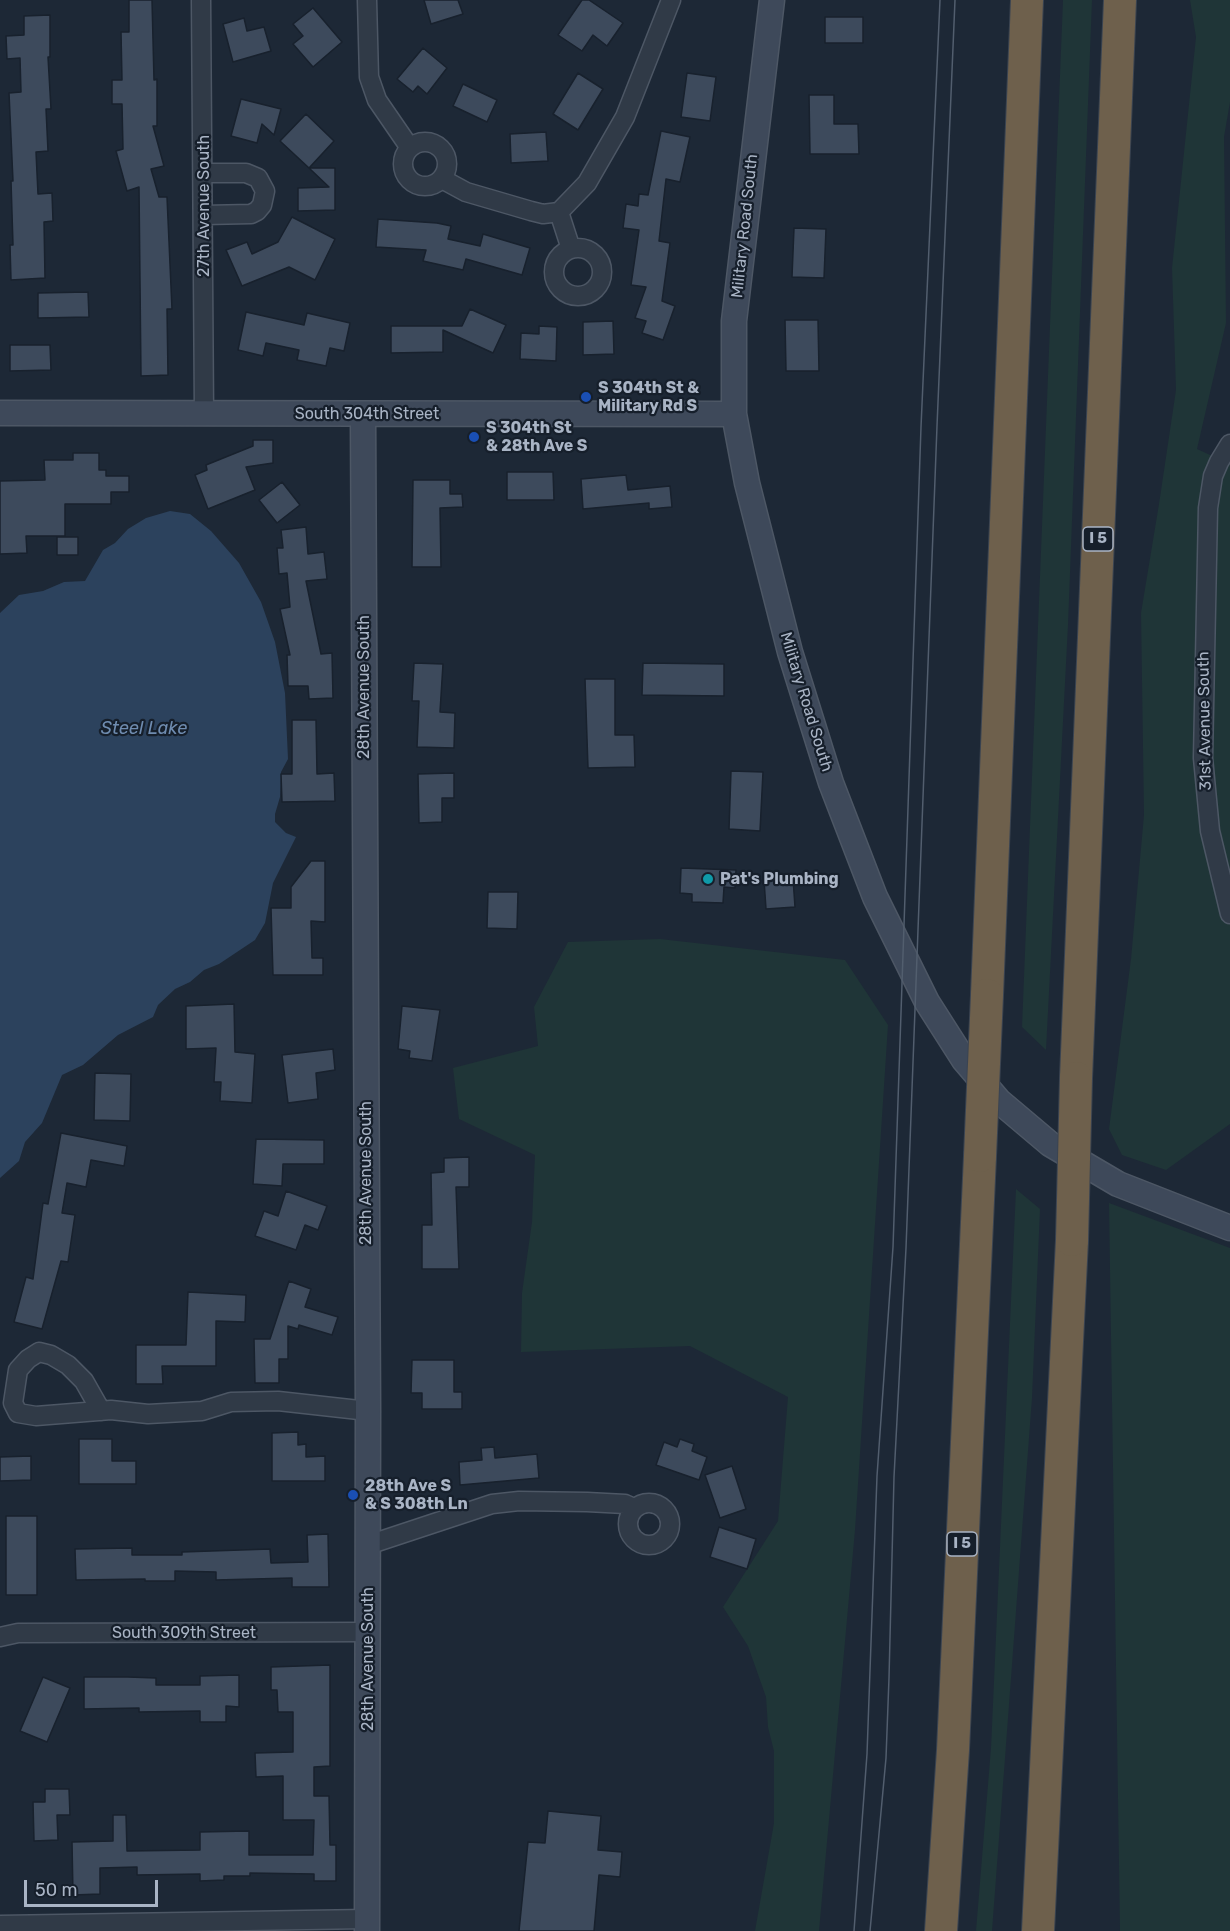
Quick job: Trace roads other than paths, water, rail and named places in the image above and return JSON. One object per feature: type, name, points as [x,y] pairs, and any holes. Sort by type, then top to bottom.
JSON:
[{"type":"highway","name":"I 5","points":[[941,1931],[954,1726],[980,1156],[1027,0]]},
{"type":"highway","name":"I 5","points":[[1038,1931],[1072,1240],[1076,1078],[1120,0]]},
{"type":"street","name":"27th Avenue South","points":[[201,0],[204,413]]},
{"type":"street","points":[[367,0],[369,77],[377,100],[410,148]]},
{"type":"street","points":[[442,179],[466,192],[531,211],[559,212],[587,183],[625,117],[670,0]]},
{"type":"street","name":"Military Road South","points":[[771,0],[734,321],[734,414],[740,455],[763,550],[790,652],[831,783],[874,897],[927,1002],[964,1060],[999,1101],[1050,1144],[1118,1184],[1230,1228]]},
{"type":"street","points":[[427,142],[440,148],[447,160],[446,173],[442,179],[428,186],[414,183],[408,178],[403,164],[404,156],[410,148],[427,142]]},
{"type":"street","points":[[204,173],[246,173],[258,178],[265,191],[262,205],[251,214],[204,215]]},
{"type":"street","points":[[559,212],[571,249]]},
{"type":"street","name":"South 304th Street","points":[[0,413],[734,414]]},
{"type":"street","name":"28th Avenue South","points":[[363,414],[368,1411],[367,1925]]},
{"type":"street","name":"31st Avenue South","points":[[1230,444],[1213,476],[1208,508],[1205,562],[1203,758],[1210,831],[1230,914]]},
{"type":"street","points":[[101,1411],[84,1381],[69,1365],[51,1355],[39,1352],[28,1359],[18,1370],[14,1403],[18,1413],[36,1416],[101,1411],[170,1413],[202,1411],[231,1402],[278,1401],[368,1411]]},
{"type":"street","points":[[368,1545],[492,1504],[519,1501],[588,1502],[625,1504],[634,1508]]},
{"type":"street","name":"South 309th Street","points":[[0,1637],[18,1633],[368,1632]]},
{"type":"street","points":[[0,1924],[367,1925]]},
{"type":"water","name":"Steel Lake","points":[[170,511],[190,514],[211,531],[239,563],[261,602],[275,642],[285,693],[288,759],[281,772],[280,797],[275,822],[286,833],[296,837],[273,883],[265,923],[255,940],[219,964],[204,970],[190,982],[175,989],[158,1005],[153,1017],[118,1035],[83,1065],[62,1075],[42,1123],[25,1142],[19,1161],[0,1178],[0,613],[19,595],[43,591],[64,582],[85,581],[103,550],[115,543],[128,529],[146,518]]},
{"type":"tram line","points":[[854,1931],[867,1754],[877,1476],[893,1247],[921,427],[940,0]]},
{"type":"tram line","points":[[870,1931],[886,1758],[894,1477],[906,1248],[955,0]]},
{"type":"place","name":"S 304th St & Military Rd S","points":[[586,397]]},
{"type":"place","name":"S 304th St & 28th Ave S","points":[[474,437]]},
{"type":"place","name":"Pat's Plumbing","points":[[708,879]]},
{"type":"place","name":"28th Ave S & S 308th Ln","points":[[353,1495]]}]
